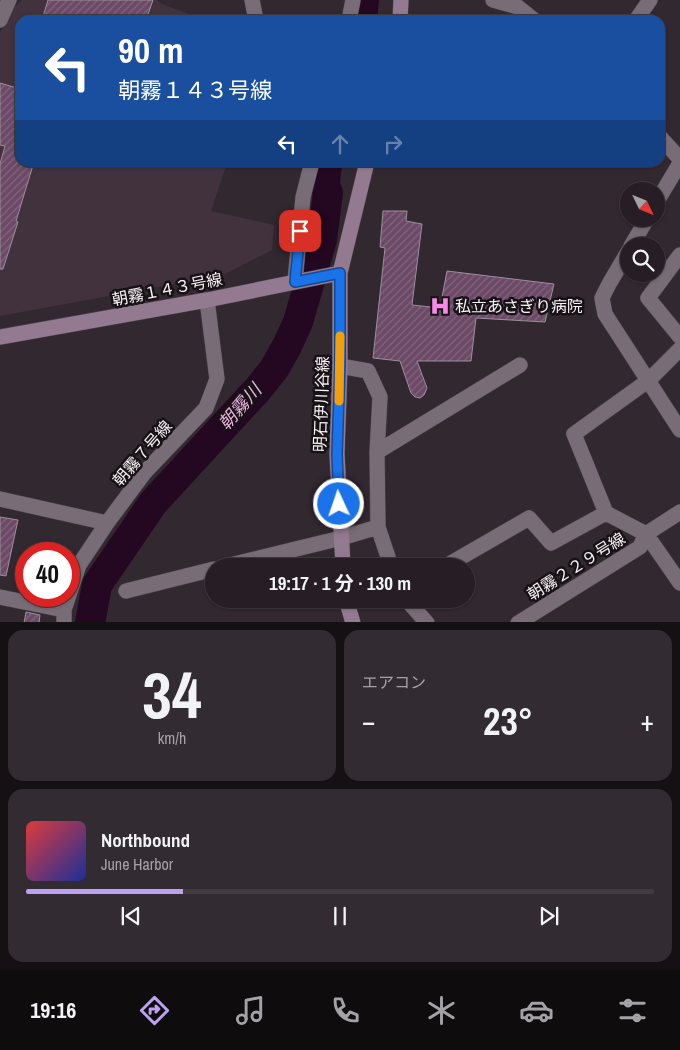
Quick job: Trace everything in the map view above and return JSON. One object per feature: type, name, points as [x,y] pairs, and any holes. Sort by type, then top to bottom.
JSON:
[{"type":"street","points":[[0,20],[9,0]]},
{"type":"street","points":[[252,0],[255,15]]},
{"type":"street","points":[[350,15],[353,0]]},
{"type":"street","points":[[400,15],[401,0]]},
{"type":"street","points":[[493,0],[518,7],[528,15]]},
{"type":"street","points":[[640,15],[650,0]]},
{"type":"street","points":[[665,142],[680,159]]},
{"type":"street","points":[[665,189],[680,164]]},
{"type":"street","points":[[298,281],[303,197],[311,167]]},
{"type":"street","name":"明石伊川谷線","points":[[342,558],[337,454],[340,366],[340,273],[366,167]]},
{"type":"street","points":[[680,255],[648,298],[680,337]]},
{"type":"street","points":[[620,265],[602,298],[605,314],[680,430]]},
{"type":"street","name":"朝霧１４３号線","points":[[0,337],[207,300],[340,273]]},
{"type":"street","name":"朝霧７号線","points":[[64,616],[79,565],[107,523],[145,472],[206,408],[217,379],[207,300]]},
{"type":"street","points":[[680,349],[649,380],[574,434],[606,513],[646,534],[680,583]]},
{"type":"street","points":[[377,452],[520,365]]},
{"type":"street","points":[[340,366],[368,372],[380,398],[377,452],[378,527],[388,558]]},
{"type":"street","points":[[0,499],[107,523]]},
{"type":"street","name":"朝霧２２９号線","points":[[518,622],[640,547],[646,534],[680,512]]},
{"type":"street","points":[[460,558],[529,518],[551,543],[606,513]]},
{"type":"street","points":[[259,558],[378,527]]},
{"type":"street","points":[[126,591],[205,571]]},
{"type":"street","points":[[0,597],[64,616]]},
{"type":"street","points":[[349,608],[353,622]]},
{"type":"street","points":[[414,608],[427,622]]},
{"type":"shaded area","points":[[22,0],[157,0],[162,4],[192,15],[15,15],[15,167],[226,167],[211,211],[274,225],[272,250],[223,275],[0,316],[0,33],[12,9]]},
{"type":"building","points":[[48,0],[153,0],[148,15],[44,15]]},
{"type":"building","points":[[0,83],[15,88],[15,167],[32,167],[3,269],[0,269],[0,164],[5,146],[0,145]]},
{"type":"building","points":[[383,211],[407,211],[406,221],[422,224],[412,305],[440,308],[447,271],[554,284],[545,322],[476,318],[471,361],[417,361],[427,388],[424,395],[420,398],[415,397],[411,393],[400,361],[373,358],[385,248],[380,247]]},
{"type":"building","points":[[0,517],[18,520],[6,576],[0,575]]},
{"type":"building","points":[[26,612],[40,615],[39,622],[24,622]]},
{"type":"waterway","name":"朝霧川","points":[[362,15],[364,0]]},
{"type":"waterway","name":"朝霧川","points":[[90,622],[97,585],[153,503],[258,389],[274,369],[287,346],[298,322],[322,239],[328,193],[325,185],[327,167]]},
{"type":"slow traffic","points":[[339,401],[340,336]]},
{"type":"place","name":"私立あさぎり病院","points":[[440,306]]},
{"type":"route","points":[[300,231],[295,282],[340,273],[340,366],[337,454],[339,504]]}]
